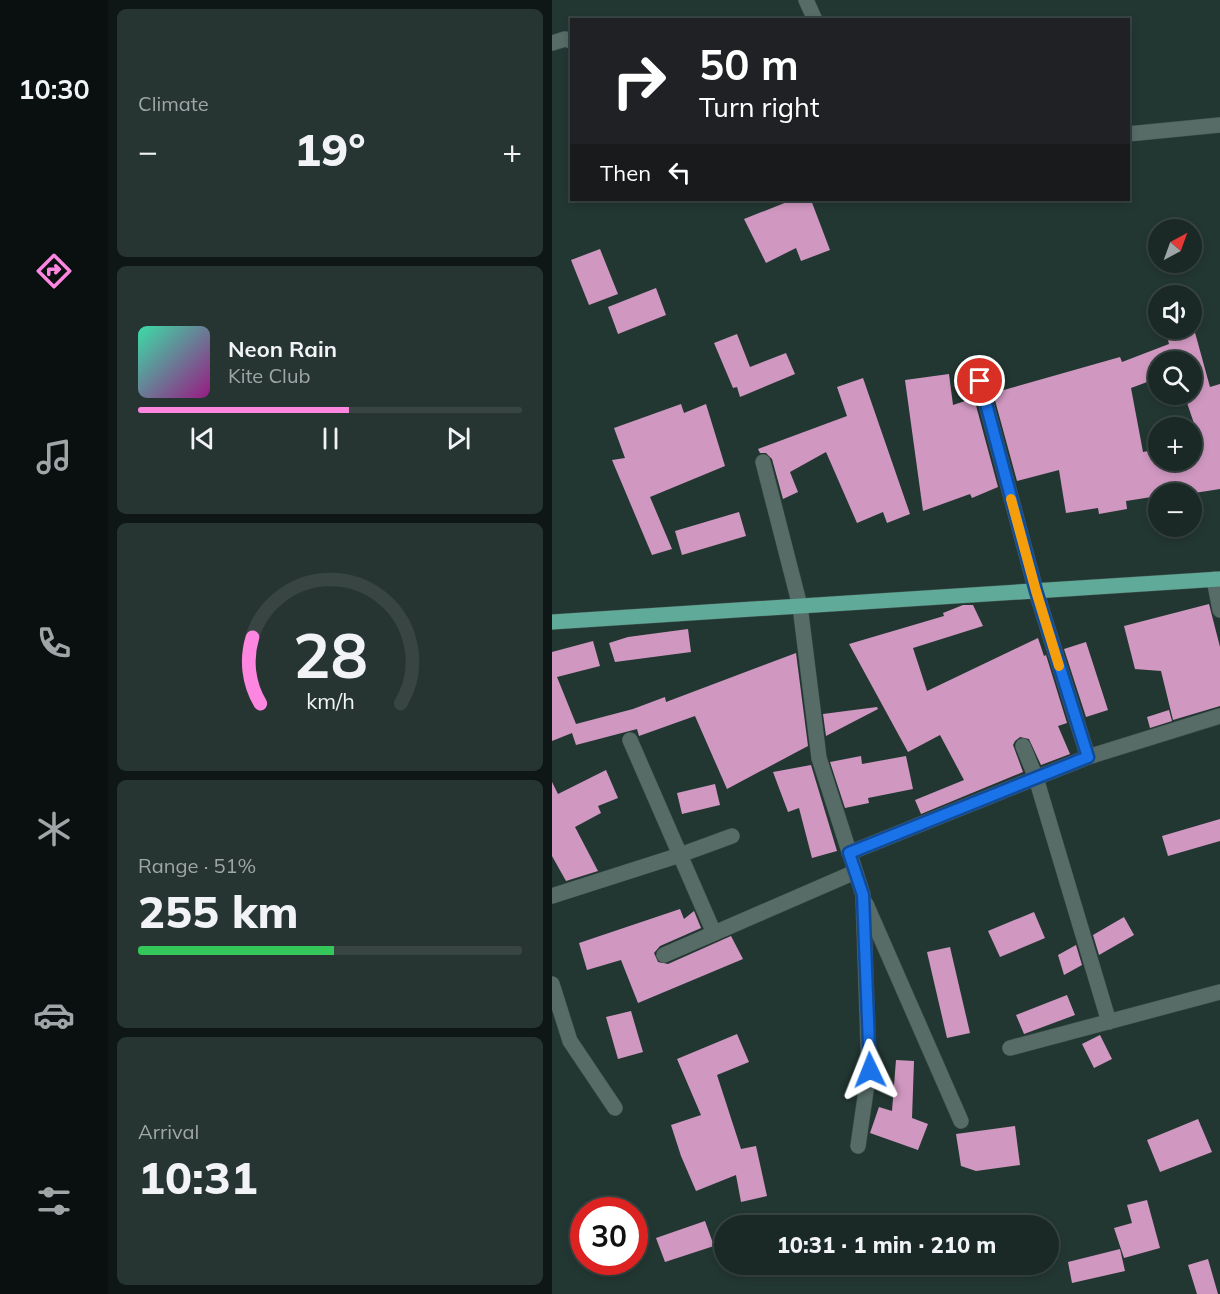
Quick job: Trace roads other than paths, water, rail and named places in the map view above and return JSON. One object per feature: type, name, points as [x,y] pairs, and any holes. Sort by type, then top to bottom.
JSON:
[{"type":"main road","points":[[552,622],[1217,579]]},
{"type":"street","points":[[806,0],[814,18]]},
{"type":"street","points":[[552,43],[565,39],[570,40]]},
{"type":"street","points":[[1130,134],[1220,125]]},
{"type":"street","points":[[980,381],[1036,591],[1088,757]]},
{"type":"street","points":[[763,462],[800,606],[819,758],[863,895],[961,1121]]},
{"type":"street","points":[[1217,579],[1220,610]]},
{"type":"street","points":[[849,853],[1088,757],[1220,716]]},
{"type":"street","points":[[630,740],[714,933]]},
{"type":"street","points":[[1023,746],[1036,778],[1109,1022]]},
{"type":"street","points":[[552,896],[732,836]]},
{"type":"street","points":[[664,955],[855,872]]},
{"type":"street","points":[[858,1146],[870,1070],[863,895]]},
{"type":"street","points":[[552,984],[570,1041],[615,1108]]},
{"type":"street","points":[[1010,1048],[1220,992]]}]
